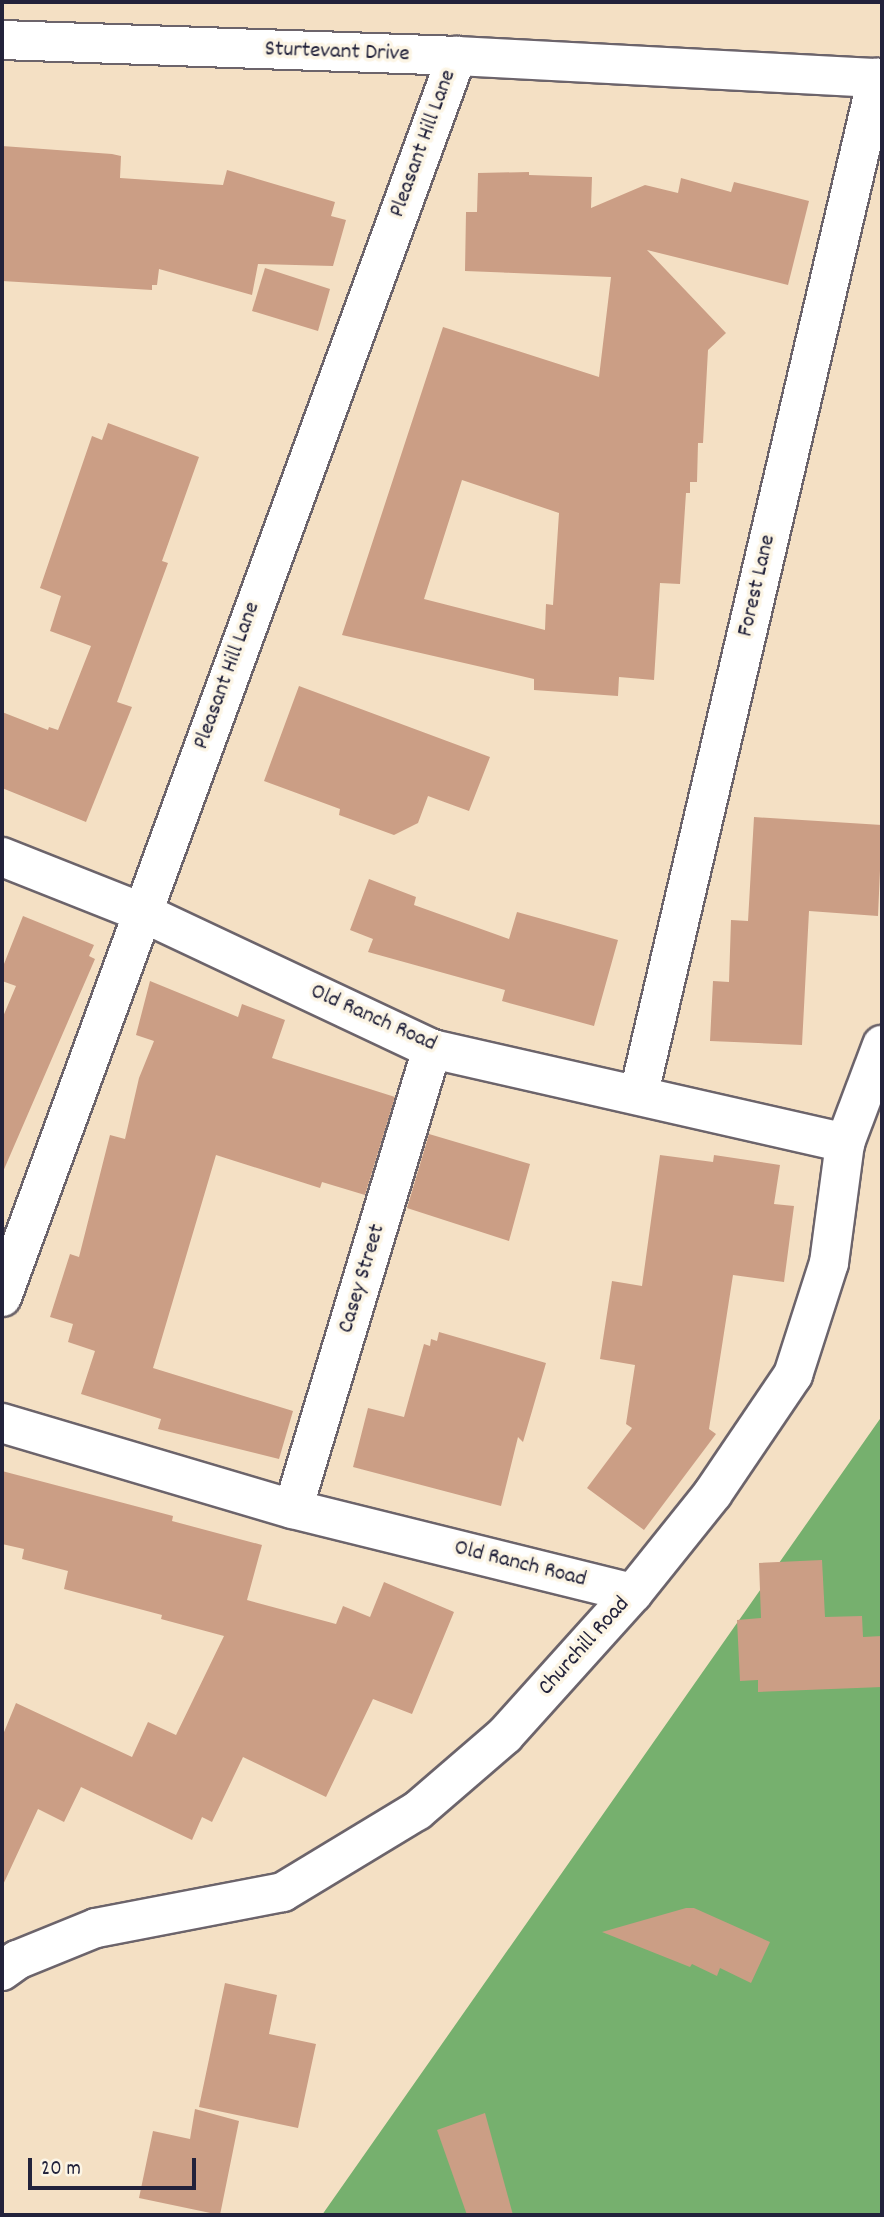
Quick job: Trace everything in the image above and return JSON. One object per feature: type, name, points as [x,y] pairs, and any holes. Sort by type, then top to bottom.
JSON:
[{"type":"street","name":"Sturtevant Drive","points":[[2,40],[457,56],[880,78]]},
{"type":"street","name":"Pleasant Hill Lane","points":[[2,1297],[457,56]]},
{"type":"street","name":"Forest Lane","points":[[639,1093],[880,78]]},
{"type":"street","name":"Old Ranch Road","points":[[2,856],[141,912],[432,1049],[639,1093],[845,1143]]},
{"type":"street","name":"Churchill Road","points":[[2,1971],[17,1960],[96,1928],[283,1892],[417,1811],[505,1735],[633,1593],[713,1493],[793,1375],[829,1263],[845,1143],[882,1045]]},
{"type":"street","name":"Casey Street","points":[[293,1509],[432,1049]]},
{"type":"street","name":"Old Ranch Road","points":[[2,1423],[293,1509],[633,1593]]},
{"type":"green space","points":[[882,1416],[882,2215],[322,2215],[573,1857]]},
{"type":"building","points":[[2,146],[121,156],[120,178],[223,185],[227,170],[335,202],[331,216],[346,220],[333,266],[258,264],[252,295],[159,269],[157,285],[152,285],[152,290],[2,281]]},
{"type":"building","points":[[529,172],[529,175],[592,177],[591,208],[645,185],[678,193],[681,178],[731,192],[734,182],[809,201],[788,285],[647,250],[726,333],[708,350],[703,443],[698,443],[697,482],[690,482],[690,493],[686,493],[680,584],[660,583],[654,680],[619,677],[618,696],[534,690],[534,679],[342,635],[443,327],[599,377],[611,277],[465,271],[466,212],[477,212],[478,173]],"holes":[[[462,480],[559,513],[553,605],[546,604],[545,630],[424,599]]]},
{"type":"building","points":[[265,268],[330,289],[318,331],[252,311]]},
{"type":"building","points":[[108,423],[199,457],[162,561],[168,563],[117,702],[132,707],[86,822],[2,788],[2,712],[48,730],[49,727],[58,730],[91,646],[50,631],[61,596],[40,588],[92,436],[102,440]]},
{"type":"building","points":[[299,686],[490,757],[469,811],[428,796],[418,823],[394,835],[339,815],[340,809],[264,781]]},
{"type":"building","points":[[754,817],[882,825],[878,916],[809,911],[802,1045],[710,1041],[713,981],[729,982],[731,920],[748,921]]},
{"type":"building","points":[[369,879],[416,897],[414,905],[509,939],[517,912],[618,940],[594,1026],[502,1001],[505,990],[368,952],[373,939],[350,930]]},
{"type":"building","points":[[23,916],[94,945],[89,956],[95,959],[2,1174],[2,1019],[16,986],[2,981],[2,969]]},
{"type":"building","points":[[150,981],[238,1017],[242,1004],[285,1020],[272,1058],[395,1097],[365,1195],[322,1182],[320,1188],[216,1155],[153,1368],[293,1411],[279,1459],[158,1429],[161,1419],[81,1394],[95,1351],[68,1342],[73,1324],[50,1317],[70,1254],[79,1257],[110,1135],[125,1139],[139,1078],[154,1041],[136,1035]]},
{"type":"building","points":[[429,1134],[530,1164],[509,1241],[407,1208]]},
{"type":"building","points":[[660,1155],[713,1162],[714,1155],[780,1165],[774,1204],[794,1206],[784,1282],[733,1275],[709,1429],[716,1434],[644,1530],[587,1488],[632,1428],[626,1424],[635,1365],[600,1359],[612,1281],[642,1286]]},
{"type":"building","points":[[439,1332],[546,1363],[523,1442],[518,1437],[501,1506],[353,1467],[368,1408],[404,1417],[424,1344],[430,1346],[431,1339],[437,1341]]},
{"type":"building","points":[[2,1471],[173,1516],[172,1521],[262,1545],[247,1600],[336,1624],[343,1606],[370,1617],[384,1582],[454,1612],[412,1714],[373,1699],[326,1797],[243,1757],[212,1822],[202,1817],[192,1840],[81,1787],[64,1822],[38,1809],[2,1887],[2,1737],[16,1703],[132,1757],[148,1722],[176,1735],[224,1636],[161,1619],[162,1615],[64,1589],[68,1571],[22,1559],[24,1549],[2,1544]]},
{"type":"building","points":[[822,1560],[825,1617],[862,1616],[863,1637],[882,1636],[882,1687],[758,1692],[758,1680],[740,1681],[737,1620],[761,1618],[759,1563]]},
{"type":"building","points":[[694,1908],[770,1942],[751,1983],[720,1968],[717,1976],[692,1964],[690,1967],[602,1932]]},
{"type":"building","points":[[225,1983],[277,1995],[269,2034],[316,2044],[298,2128],[199,2107]]},
{"type":"building","points":[[195,2109],[239,2121],[220,2215],[139,2198],[153,2131],[190,2139]]},
{"type":"building","points":[[485,2113],[513,2215],[467,2215],[437,2130]]}]
